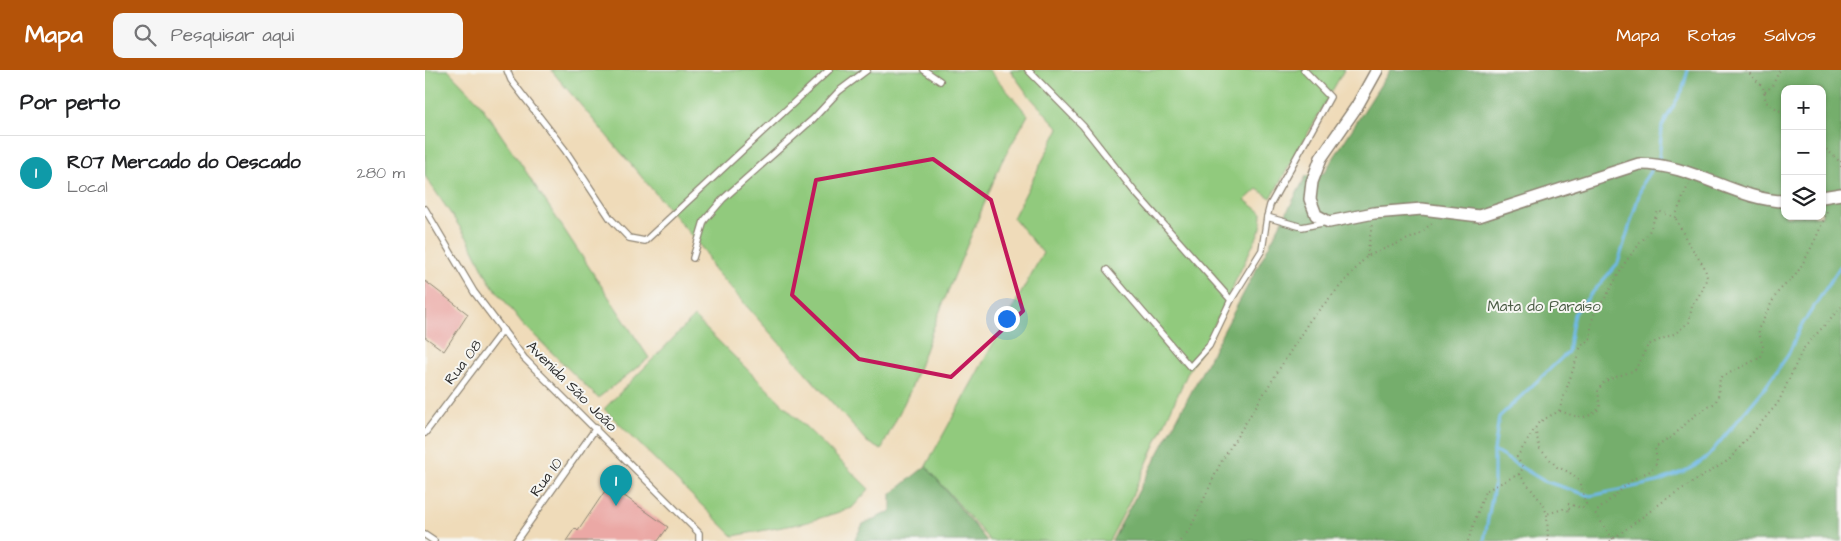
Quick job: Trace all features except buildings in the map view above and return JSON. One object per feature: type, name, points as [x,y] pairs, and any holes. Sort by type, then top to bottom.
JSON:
[{"type":"street","points":[[1377,70],[1357,106],[1321,158],[1312,182],[1310,199],[1316,215],[1329,222],[1374,213],[1422,209],[1445,210],[1479,216],[1639,164],[1655,164],[1693,174],[1751,195],[1781,200]]},
{"type":"lane","points":[[507,70],[511,80],[565,150],[611,218],[629,238],[645,241],[829,70]]},
{"type":"lane","points":[[693,258],[704,221],[723,199],[813,118],[839,91],[867,70]]},
{"type":"lane","points":[[924,70],[940,81]]},
{"type":"lane","points":[[1028,70],[1083,126],[1134,191],[1231,300]]},
{"type":"lane","points":[[1107,270],[1190,367],[1209,346],[1231,300],[1262,250],[1270,205],[1330,98],[1304,70]]},
{"type":"lane","name":"Avenida São João","points":[[425,209],[474,292],[524,358],[699,533],[699,541]]},
{"type":"lane","points":[[1267,217],[1302,226],[1329,222]]},
{"type":"lane","name":"Rua 08","points":[[425,433],[503,330]]},
{"type":"lane","name":"Rua 10","points":[[516,541],[596,428]]},
{"type":"lane","points":[[425,535],[433,541]]},
{"type":"path","points":[[1746,70],[1763,87],[1766,102],[1781,111]]},
{"type":"path","points":[[1765,92],[1772,86],[1780,70]]},
{"type":"path","points":[[1826,149],[1840,161],[1841,167]]},
{"type":"path","points":[[1675,217],[1693,174]]},
{"type":"path","points":[[1832,195],[1822,228],[1815,237],[1806,259],[1796,274],[1777,293],[1758,329],[1763,347],[1761,357],[1720,378],[1719,397],[1715,403],[1695,415],[1673,436],[1655,448],[1657,462],[1652,470],[1633,479],[1595,513],[1612,540],[1669,496],[1729,460],[1778,403],[1803,349],[1841,307]]},
{"type":"path","points":[[1180,541],[1191,529],[1221,462],[1309,320],[1367,256],[1418,235],[1445,210]]},
{"type":"path","points":[[1468,541],[1485,491],[1519,474],[1523,468],[1517,457],[1539,422],[1559,411],[1581,346],[1591,338],[1590,326],[1598,305],[1604,300],[1626,261],[1649,232],[1658,211],[1675,217],[1687,242],[1705,268],[1707,277],[1703,289],[1692,306],[1689,322],[1676,333],[1648,345],[1635,370],[1605,382],[1598,390],[1601,408],[1590,417],[1580,418],[1559,411]]},
{"type":"path","points":[[1367,256],[1374,213]]},
{"type":"path","points":[[1535,429],[1539,449],[1557,466],[1569,472],[1579,481],[1586,504],[1582,508],[1568,504],[1570,511],[1563,509],[1547,514]]},
{"type":"path","points":[[1519,474],[1543,504],[1547,514],[1549,541]]},
{"type":"highlighted area","points":[[933,159],[991,200],[1023,311],[951,377],[859,359],[792,295],[816,180]]},
{"type":"green space","points":[[425,70],[448,70],[478,101],[649,358],[598,398],[523,324],[489,281],[468,239],[425,176]]},
{"type":"green space","points":[[551,70],[989,70],[1028,115],[1001,163],[937,318],[910,391],[881,450],[867,442],[711,266],[706,253]]},
{"type":"green space","points":[[1010,70],[1344,70],[1271,198],[1257,189],[1245,200],[1262,213],[1261,228],[1207,340],[1188,372],[1128,505],[1109,541],[990,541],[926,466],[1043,253],[1013,218],[1059,128],[1029,96]]},
{"type":"green space","name":"Mata do Paraíso","points":[[1390,70],[1841,70],[1841,541],[1112,541],[1306,176],[1324,173]]},
{"type":"green space","points":[[694,317],[869,489],[852,508],[804,523],[733,536],[604,409]]},
{"type":"green space","points":[[926,466],[987,541],[854,541],[863,524],[891,511],[891,494]]},
{"type":"waterway","points":[[1656,162],[1659,158],[1662,126],[1682,91],[1688,70]]},
{"type":"waterway","points":[[1484,541],[1494,486],[1494,451],[1499,417],[1568,352],[1574,314],[1618,263],[1643,182],[1653,167]]},
{"type":"waterway","points":[[1494,451],[1544,481],[1590,496],[1657,482],[1692,468],[1708,456],[1764,389],[1788,355],[1800,328],[1841,265]]},
{"type":"place","name":"R07 Mercado do Oescado","points":[[616,506]]}]
